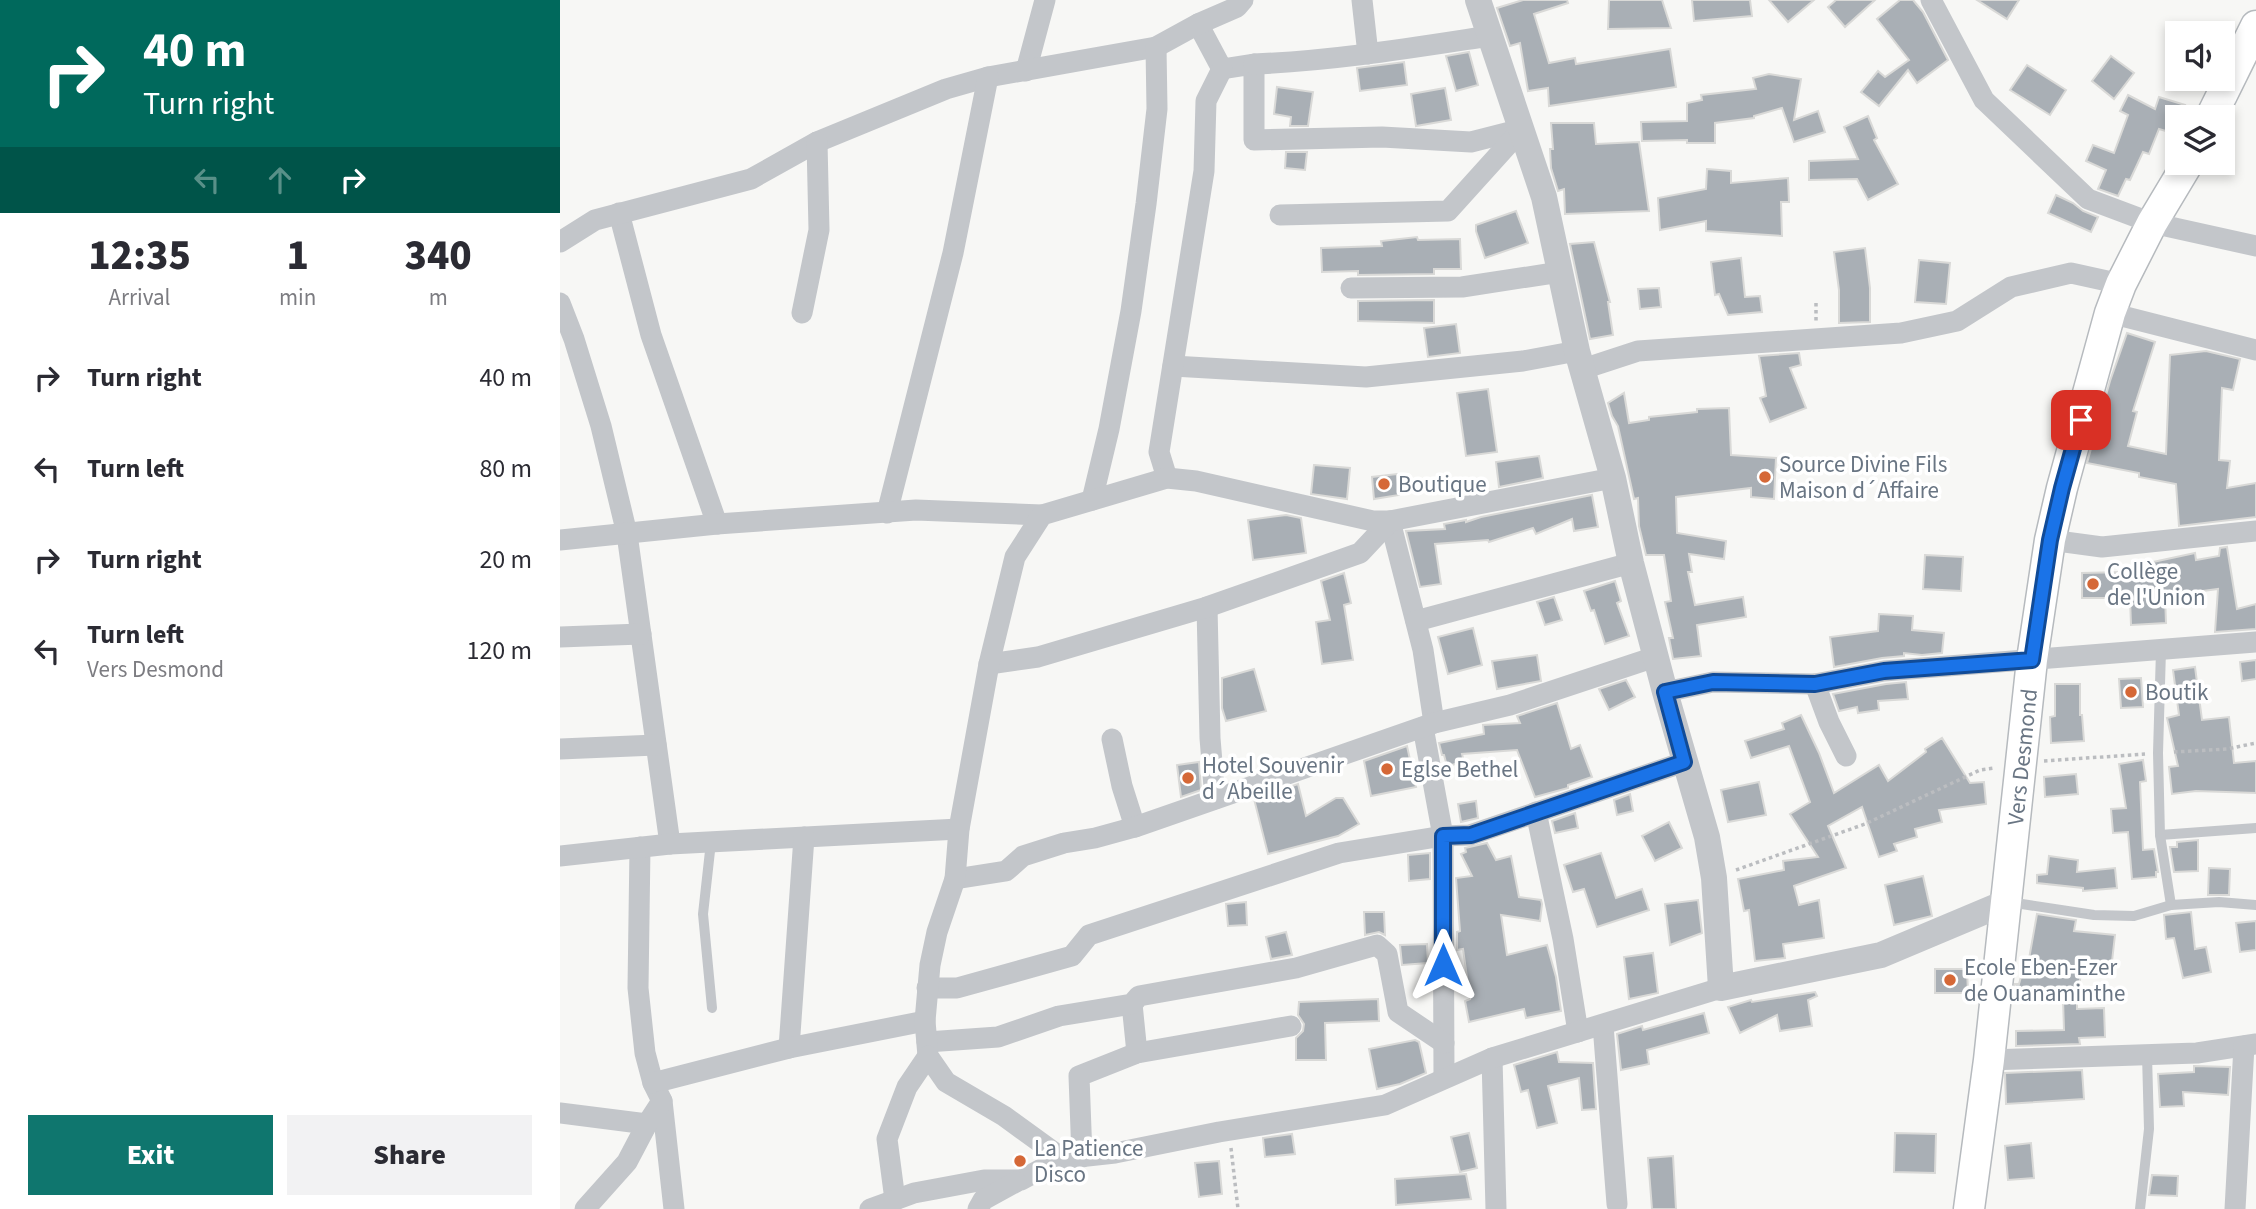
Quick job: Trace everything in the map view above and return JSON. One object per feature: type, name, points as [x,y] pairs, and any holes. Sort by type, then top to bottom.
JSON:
[{"type":"main road","points":[[2217,105],[2256,26]]},
{"type":"main road","name":"Vers Desmond","points":[[1969,1209],[1989,1060],[2032,660],[2050,540],[2110,313],[2121,284],[2152,223],[2181,175]]},
{"type":"street","points":[[1027,71],[1045,0]]},
{"type":"street","points":[[560,242],[594,220],[751,179],[817,142],[946,89],[988,77],[1156,47],[1237,7],[1242,0]]},
{"type":"street","points":[[1362,0],[1368,54]]},
{"type":"street","points":[[1478,0],[1544,197],[1580,360],[1613,478],[1631,563],[1684,762],[1707,837],[1714,878],[1721,988]]},
{"type":"street","points":[[1931,0],[1984,100],[2088,199],[2152,223],[2256,246]]},
{"type":"street","points":[[1198,24],[1222,69]]},
{"type":"street","points":[[1222,69],[1368,54],[1490,36]]},
{"type":"street","points":[[1091,500],[1109,429],[1146,204],[1157,109],[1156,47]]},
{"type":"street","points":[[1254,64],[1254,140],[1382,137],[1471,142],[1522,129]]},
{"type":"street","points":[[1167,478],[1158,452],[1203,171],[1206,101],[1222,69]]},
{"type":"street","points":[[887,513],[953,253],[988,77]]},
{"type":"street","points":[[1280,215],[1448,211],[1522,129]]},
{"type":"street","points":[[802,313],[820,230],[817,142]]},
{"type":"street","points":[[619,213],[651,335],[717,524]]},
{"type":"street","points":[[1351,288],[1462,287],[1560,272]]},
{"type":"street","points":[[1172,366],[1366,377],[1522,361],[1580,360],[1638,351],[1901,333],[1957,321],[2011,287],[2071,272],[2121,284]]},
{"type":"street","points":[[560,303],[601,426],[627,534],[670,844]]},
{"type":"street","points":[[2110,313],[2256,350]]},
{"type":"street","points":[[560,540],[717,524],[916,510],[1042,515],[1167,478],[1196,481],[1373,521],[1390,521],[1613,478]]},
{"type":"street","points":[[895,1200],[887,1139],[927,1039],[929,965],[955,879],[959,829],[989,664],[1015,556],[1042,515]]},
{"type":"street","points":[[989,664],[1038,657],[1207,607],[1360,553],[1390,521]]},
{"type":"street","points":[[1390,521],[1423,650],[1428,725],[1443,836],[1444,1077]]},
{"type":"street","points":[[2050,540],[2102,547],[2256,531]]},
{"type":"street","points":[[1416,621],[1631,563]]},
{"type":"street","points":[[1207,607],[1210,738],[1215,799]]},
{"type":"street","points":[[560,637],[641,634]]},
{"type":"street","points":[[1665,692],[1713,682],[1815,684],[1884,671],[2256,642]]},
{"type":"street","points":[[955,879],[1006,872],[1023,856],[1064,843],[1135,827],[1428,725],[1510,705],[1655,657]]},
{"type":"street","points":[[1815,684],[1846,757]]},
{"type":"street","points":[[1112,739],[1122,786],[1135,827]]},
{"type":"street","points":[[560,749],[656,746]]},
{"type":"street","points":[[928,988],[957,988],[1072,956],[1089,935],[1339,853],[1443,836],[1471,835],[1684,762]]},
{"type":"street","points":[[1536,812],[1563,939],[1578,1032]]},
{"type":"street","points":[[560,856],[670,844],[959,829]]},
{"type":"street","points":[[789,1048],[804,837]]},
{"type":"street","points":[[640,847],[638,988],[645,1053],[658,1092],[674,1209]]},
{"type":"street","points":[[978,1209],[983,1200],[1060,1159],[1115,1153],[1385,1105],[1492,1058],[1721,988],[1881,954],[2007,902]]},
{"type":"street","points":[[658,1092],[789,1048],[998,1037],[1059,1016],[1132,1004],[1139,996],[1296,968],[1377,945],[1387,954],[1398,1012],[1444,1043]]},
{"type":"street","points":[[1132,1004],[1137,1053]]},
{"type":"street","points":[[1603,1025],[1617,1204]]},
{"type":"street","points":[[1082,1157],[1079,1076],[1137,1053],[1291,1026]]},
{"type":"street","points":[[927,1039],[946,1082],[1004,1116],[1060,1159]]},
{"type":"street","points":[[1989,1060],[2197,1053],[2250,1045],[2235,1209]]},
{"type":"street","points":[[1492,1058],[1496,1209]]},
{"type":"street","points":[[585,1209],[626,1162],[647,1124],[658,1092]]},
{"type":"street","points":[[560,1113],[647,1124]]},
{"type":"street","points":[[870,1209],[914,1193],[984,1180],[1021,1180]]},
{"type":"lane","points":[[2161,650],[2158,753],[2160,835],[2171,905]]},
{"type":"lane","points":[[2160,835],[2256,828]]},
{"type":"lane","points":[[711,842],[703,914],[712,1008]]},
{"type":"lane","points":[[2007,902],[2094,915],[2134,916],[2171,905],[2219,902],[2256,905]]},
{"type":"lane","points":[[2140,1209],[2149,1129],[2147,1055]]},
{"type":"path","points":[[1714,878],[1865,824],[1980,770],[2022,764],[2227,749],[2256,743]]},
{"type":"path","points":[[1229,1131],[1238,1209]]},
{"type":"building","points":[[1523,0],[1567,0],[1568,3],[1534,14],[1549,63],[1575,58],[1576,64],[1670,49],[1676,87],[1549,106],[1548,88],[1528,91],[1520,43],[1510,46],[1497,8]]},
{"type":"building","points":[[1609,0],[1662,0],[1671,28],[1608,29]]},
{"type":"building","points":[[1692,0],[1750,0],[1752,16],[1694,21]]},
{"type":"building","points":[[1769,0],[1814,0],[1788,22]]},
{"type":"building","points":[[1836,0],[1875,0],[1845,27],[1828,7]]},
{"type":"building","points":[[1900,0],[1913,0],[1923,12],[1948,60],[1917,83],[1908,70],[1879,106],[1861,92],[1878,71],[1885,77],[1909,60],[1877,19]]},
{"type":"building","points":[[1977,0],[2019,0],[2007,19]]},
{"type":"building","points":[[1469,52],[1478,85],[1456,91],[1446,56]]},
{"type":"building","points":[[2111,56],[2134,73],[2114,99],[2092,81]]},
{"type":"building","points":[[1404,62],[1407,85],[1360,91],[1357,68]]},
{"type":"building","points":[[2027,65],[2066,90],[2050,115],[2010,90]]},
{"type":"building","points":[[1769,74],[1801,79],[1794,120],[1818,111],[1825,132],[1794,142],[1782,108],[1754,118],[1715,123],[1715,143],[1687,143],[1687,140],[1642,141],[1641,122],[1687,121],[1687,103],[1702,100],[1701,95],[1756,89],[1753,78]]},
{"type":"building","points":[[1277,87],[1313,92],[1308,126],[1290,126],[1291,117],[1274,114]]},
{"type":"building","points":[[1445,88],[1451,120],[1416,126],[1411,94]]},
{"type":"building","points":[[2128,95],[2155,109],[2159,97],[2185,105],[2165,105],[2165,131],[2159,129],[2149,154],[2143,152],[2130,180],[2126,179],[2118,196],[2098,189],[2106,170],[2086,161],[2093,145],[2114,153],[2128,115],[2120,111]]},
{"type":"building","points":[[1868,116],[1877,138],[1874,140],[1898,184],[1868,200],[1857,179],[1809,180],[1809,161],[1858,159],[1844,127]]},
{"type":"building","points":[[1551,123],[1594,123],[1596,144],[1639,142],[1649,211],[1565,214],[1564,189],[1558,191],[1551,168]]},
{"type":"building","points":[[1286,152],[1307,152],[1305,170],[1285,168]]},
{"type":"building","points":[[1707,169],[1731,171],[1731,183],[1788,178],[1789,202],[1781,202],[1782,236],[1706,231],[1706,221],[1660,230],[1658,198],[1706,189]]},
{"type":"building","points":[[2056,195],[2098,217],[2091,232],[2048,213]]},
{"type":"building","points":[[1516,211],[1528,243],[1485,258],[1476,225]]},
{"type":"building","points":[[1417,237],[1418,240],[1460,239],[1461,269],[1434,269],[1434,274],[1358,275],[1358,271],[1322,272],[1321,248],[1382,246],[1381,241]]},
{"type":"building","points":[[1594,242],[1610,302],[1613,335],[1590,339],[1570,244]]},
{"type":"building","points":[[1865,248],[1870,288],[1870,322],[1839,323],[1839,290],[1834,252]]},
{"type":"building","points":[[1741,258],[1745,297],[1760,296],[1762,312],[1728,315],[1719,294],[1715,295],[1711,262]]},
{"type":"building","points":[[1919,260],[1950,263],[1946,304],[1915,302]]},
{"type":"building","points":[[1659,288],[1661,307],[1640,309],[1638,289]]},
{"type":"building","points":[[1434,300],[1434,323],[1358,321],[1358,301]]},
{"type":"building","points":[[1456,324],[1460,353],[1428,357],[1424,328]]},
{"type":"building","points":[[2127,333],[2155,342],[2133,411],[2137,412],[2128,446],[2166,454],[2170,355],[2206,351],[2240,359],[2233,390],[2222,388],[2219,460],[2230,461],[2227,488],[2256,483],[2256,517],[2179,526],[2176,484],[2139,477],[2139,473],[2087,463],[2110,381]]},
{"type":"building","points":[[1799,353],[1801,365],[1790,368],[1806,408],[1770,422],[1760,398],[1766,396],[1759,356]]},
{"type":"building","points":[[1488,389],[1497,452],[1466,456],[1457,393]]},
{"type":"building","points":[[1624,393],[1629,423],[1649,420],[1649,417],[1697,412],[1697,409],[1729,408],[1731,455],[1776,458],[1774,499],[1751,497],[1751,488],[1676,497],[1677,533],[1726,541],[1724,559],[1689,554],[1692,572],[1688,572],[1695,605],[1743,597],[1746,617],[1697,625],[1701,656],[1673,659],[1669,638],[1673,638],[1665,602],[1671,601],[1664,555],[1646,555],[1639,526],[1638,498],[1634,499],[1618,426],[1608,403]]},
{"type":"building","points":[[1539,456],[1543,478],[1499,487],[1496,462]]},
{"type":"building","points":[[1314,465],[1350,468],[1347,499],[1311,494]]},
{"type":"building","points":[[1397,474],[1399,495],[1374,499],[1372,477]]},
{"type":"building","points":[[1592,495],[1598,527],[1574,531],[1572,519],[1536,534],[1533,528],[1489,542],[1435,544],[1441,584],[1420,587],[1406,531],[1445,529],[1444,524],[1466,522]]},
{"type":"building","points":[[1286,515],[1301,518],[1306,553],[1253,560],[1248,520]]},
{"type":"building","points":[[2227,547],[2237,609],[2256,604],[2256,629],[2215,632],[2218,589],[2165,596],[2166,623],[2131,625],[2130,598],[2082,598],[2082,573],[2126,572],[2125,568],[2195,553],[2196,560],[2219,556],[2220,548]]},
{"type":"building","points":[[1925,555],[1963,557],[1961,591],[1923,589]]},
{"type":"building","points":[[1344,573],[1351,603],[1344,605],[1353,660],[1322,664],[1316,622],[1330,620],[1321,581]]},
{"type":"building","points":[[1615,581],[1621,601],[1617,603],[1629,636],[1605,644],[1594,610],[1591,611],[1584,591]]},
{"type":"building","points":[[1554,597],[1562,620],[1545,625],[1537,602]]},
{"type":"building","points":[[1879,614],[1913,616],[1912,630],[1944,633],[1942,653],[1904,653],[1904,656],[1834,667],[1830,637],[1878,631]]},
{"type":"building","points":[[1473,628],[1482,665],[1448,674],[1438,637]]},
{"type":"building","points":[[1537,655],[1541,681],[1497,689],[1492,661]]},
{"type":"building","points":[[2256,660],[2256,679],[2242,681],[2240,662]]},
{"type":"building","points":[[2195,667],[2202,720],[2229,717],[2234,763],[2256,761],[2256,793],[2196,791],[2172,794],[2169,767],[2178,766],[2167,718],[2179,715],[2173,670]]},
{"type":"building","points":[[1254,669],[1266,711],[1226,721],[1222,708],[1222,678]]},
{"type":"building","points":[[2141,678],[2143,707],[2121,708],[2119,679]]},
{"type":"building","points":[[1626,680],[1635,697],[1609,710],[1599,689]]},
{"type":"building","points":[[1906,682],[1908,699],[1878,701],[1879,710],[1858,713],[1857,707],[1839,711],[1833,694],[1886,684]]},
{"type":"building","points":[[2055,684],[2080,684],[2080,715],[2084,741],[2051,743],[2050,717],[2055,716]]},
{"type":"building","points":[[1557,703],[1571,749],[1580,745],[1592,777],[1568,785],[1568,788],[1535,797],[1517,750],[1462,754],[1464,762],[1447,766],[1439,743],[1484,734],[1483,725],[1520,723],[1517,716]]},
{"type":"building","points":[[1801,715],[1834,793],[1879,765],[1888,781],[1942,738],[1970,783],[1984,782],[1986,804],[1939,810],[1942,822],[1915,829],[1917,837],[1894,844],[1897,851],[1879,857],[1862,807],[1828,826],[1846,868],[1794,886],[1799,905],[1819,900],[1824,938],[1783,944],[1785,958],[1755,961],[1749,910],[1744,911],[1738,879],[1784,870],[1783,861],[1818,857],[1790,814],[1810,802],[1789,746],[1751,758],[1745,741],[1784,729],[1782,723]]},
{"type":"building","points":[[1407,746],[1416,787],[1371,796],[1364,761]]},
{"type":"building","points":[[2143,760],[2146,781],[2140,782],[2143,850],[2154,849],[2158,872],[2156,877],[2132,879],[2128,832],[2113,833],[2111,809],[2126,808],[2119,764]]},
{"type":"building","points":[[1199,762],[1201,790],[1181,797],[1177,765]]},
{"type":"building","points":[[2076,774],[2078,794],[2045,797],[2044,777]]},
{"type":"building","points":[[1759,782],[1766,815],[1728,822],[1721,790]]},
{"type":"building","points":[[1298,784],[1306,816],[1336,798],[1343,798],[1359,824],[1338,836],[1268,854],[1254,799]]},
{"type":"building","points":[[1630,794],[1633,811],[1617,815],[1614,800]]},
{"type":"building","points":[[1476,801],[1478,818],[1461,822],[1458,804]]},
{"type":"building","points":[[1575,813],[1578,828],[1555,833],[1552,821]]},
{"type":"building","points":[[1669,822],[1682,848],[1655,861],[1642,836]]},
{"type":"building","points":[[2198,840],[2198,871],[2174,872],[2170,847],[2177,847],[2177,842]]},
{"type":"building","points":[[1487,843],[1496,860],[1511,856],[1519,897],[1541,900],[1542,904],[1540,921],[1501,915],[1507,955],[1547,945],[1556,977],[1561,1011],[1526,1018],[1524,1009],[1469,1022],[1465,1001],[1470,999],[1463,949],[1457,950],[1457,932],[1460,931],[1456,878],[1472,876],[1461,854],[1466,852],[1465,848]]},
{"type":"building","points":[[1430,853],[1430,879],[1409,881],[1408,855]]},
{"type":"building","points":[[1601,853],[1616,898],[1642,889],[1649,910],[1597,927],[1584,889],[1573,892],[1564,865]]},
{"type":"building","points":[[2049,856],[2078,860],[2077,872],[2115,868],[2117,888],[2083,891],[2083,888],[2037,883],[2037,875],[2047,874]]},
{"type":"building","points":[[2209,868],[2230,869],[2229,895],[2208,895]]},
{"type":"building","points":[[1923,876],[1932,916],[1894,925],[1885,885]]},
{"type":"building","points":[[1698,900],[1702,933],[1670,945],[1665,904]]},
{"type":"building","points":[[1246,902],[1247,925],[1228,926],[1226,904]]},
{"type":"building","points":[[1364,912],[1384,912],[1385,935],[1379,932],[1365,935]]},
{"type":"building","points":[[2191,912],[2195,949],[2206,947],[2211,972],[2183,978],[2174,938],[2166,939],[2164,915]]},
{"type":"building","points":[[2037,914],[2076,920],[2074,931],[2115,935],[2111,970],[2082,967],[2077,999],[2077,1009],[2104,1008],[2105,1037],[2079,1038],[2080,1044],[2016,1046],[2016,1031],[2064,1030],[2063,999],[2016,1001],[2015,984],[2019,984],[2026,959],[2029,959]]},
{"type":"building","points":[[2256,921],[2256,950],[2240,952],[2236,923]]},
{"type":"building","points":[[1286,932],[1292,955],[1271,959],[1266,937]]},
{"type":"building","points":[[1427,944],[1428,963],[1402,965],[1400,945]]},
{"type":"building","points":[[1653,953],[1658,993],[1629,999],[1624,957]]},
{"type":"building","points":[[1935,969],[1967,969],[1968,993],[1935,993]]},
{"type":"building","points":[[1815,992],[1817,996],[1808,1000],[1812,1026],[1780,1031],[1777,1015],[1740,1033],[1728,1007],[1751,1000],[1752,1002]]},
{"type":"building","points":[[1378,999],[1379,1021],[1325,1023],[1326,1060],[1296,1060],[1296,1038],[1303,1031],[1304,1024],[1298,1015],[1299,1002]]},
{"type":"building","points":[[1704,1013],[1709,1033],[1647,1050],[1649,1064],[1621,1070],[1617,1034],[1642,1026],[1643,1030]]},
{"type":"building","points":[[1415,1040],[1419,1042],[1426,1073],[1400,1084],[1377,1089],[1369,1049]]},
{"type":"building","points":[[1557,1052],[1559,1062],[1593,1063],[1596,1109],[1582,1110],[1579,1078],[1548,1086],[1557,1123],[1537,1128],[1528,1090],[1521,1092],[1514,1065]]},
{"type":"building","points":[[2194,1066],[2230,1067],[2228,1095],[2183,1092],[2184,1106],[2160,1107],[2158,1074],[2194,1072]]},
{"type":"building","points":[[2082,1070],[2084,1099],[2006,1104],[2005,1073]]},
{"type":"building","points":[[1469,1133],[1477,1168],[1460,1172],[1451,1137]]},
{"type":"building","points":[[1895,1133],[1936,1134],[1935,1173],[1894,1172]]},
{"type":"building","points":[[1292,1134],[1295,1154],[1265,1157],[1263,1138]]},
{"type":"building","points":[[2031,1143],[2034,1178],[2008,1180],[2005,1146]]},
{"type":"building","points":[[1673,1156],[1676,1209],[1652,1209],[1648,1158]]},
{"type":"building","points":[[1219,1161],[1222,1194],[1199,1197],[1195,1163]]},
{"type":"building","points":[[1466,1174],[1471,1199],[1396,1205],[1395,1179]]},
{"type":"building","points":[[2152,1175],[2178,1176],[2177,1196],[2149,1195]]},
{"type":"place","name":"Source Divine Fils Maison d´Affaire","points":[[1765,477]]},
{"type":"place","name":"Boutique","points":[[1384,484]]},
{"type":"place","name":"Collège de l'Union","points":[[2093,584]]},
{"type":"place","name":"Boutik","points":[[2131,692]]},
{"type":"place","name":"Eglse Bethel","points":[[1387,769]]},
{"type":"place","name":"Hotel Souvenir d´Abeille","points":[[1188,778]]},
{"type":"place","name":"Ecole Eben-Ezer de Ouanaminthe","points":[[1950,980]]},
{"type":"place","name":"La Patience Disco","points":[[1020,1161]]},
{"type":"route","points":[[1443,965],[1443,836],[1471,835],[1684,762],[1665,692],[1713,682],[1815,684],[1884,671],[2032,660],[2050,540],[2081,420]]}]
